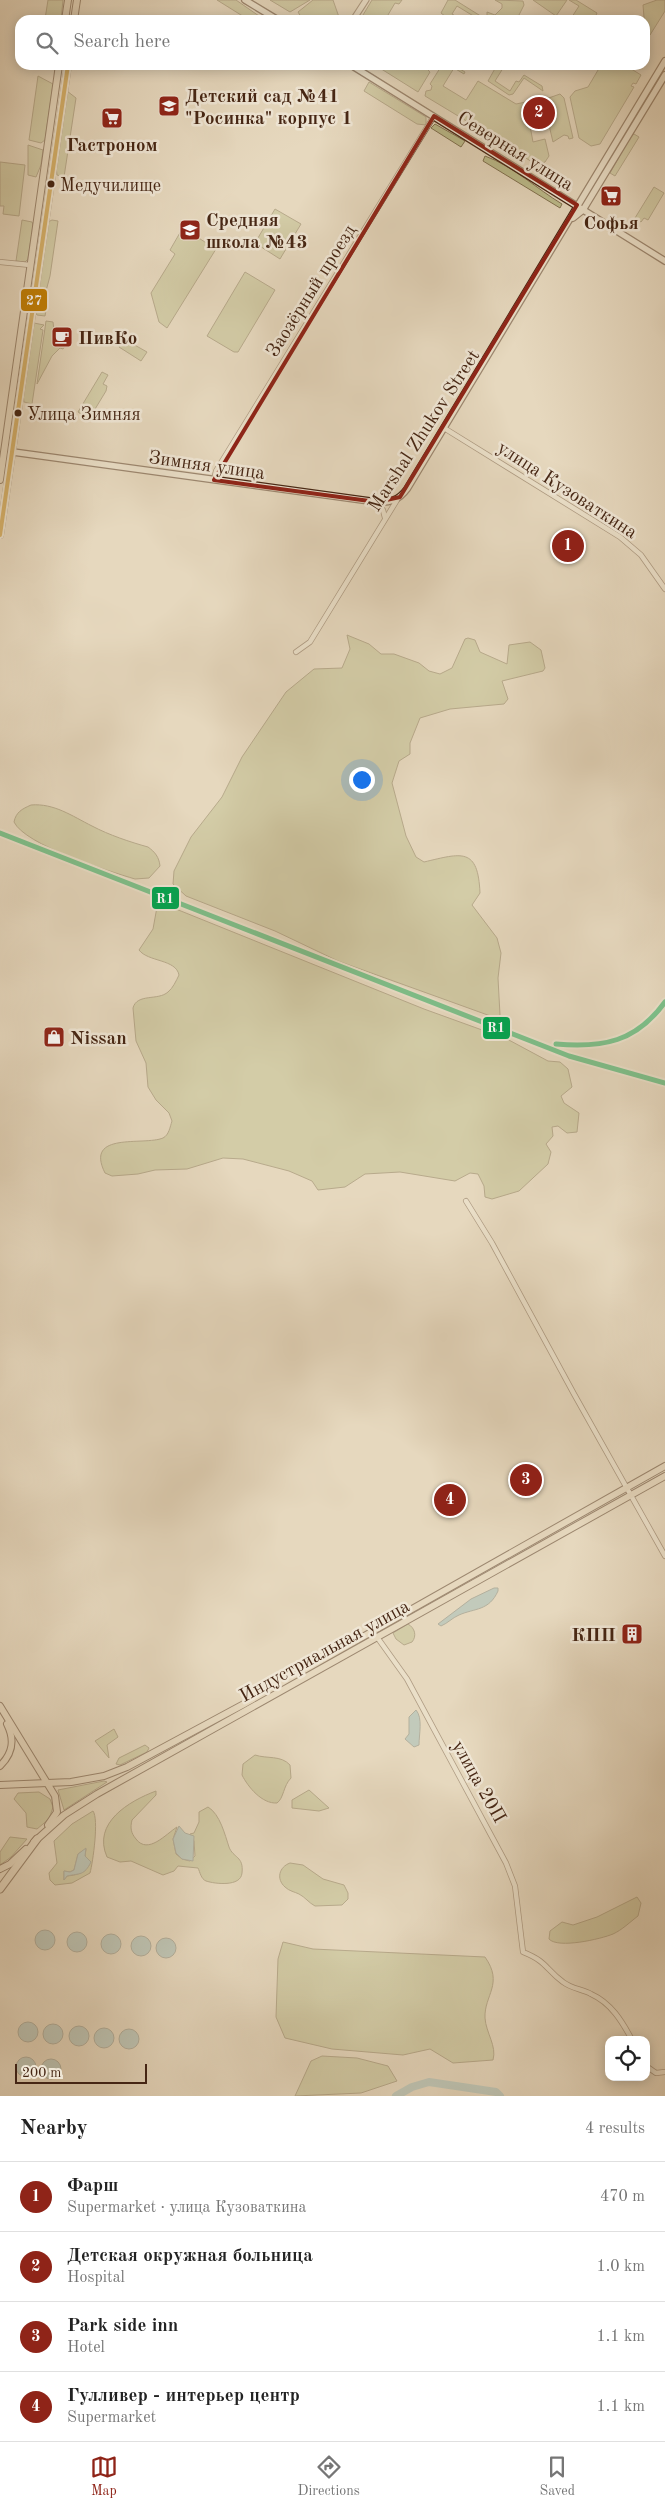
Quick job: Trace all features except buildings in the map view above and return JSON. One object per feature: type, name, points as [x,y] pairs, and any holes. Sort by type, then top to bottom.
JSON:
[{"type":"highway","points":[[0,1889],[36,1840]]},
{"type":"main road","points":[[66,15],[68,0]]},
{"type":"main road","points":[[75,15],[77,0]]},
{"type":"main road","points":[[245,0],[270,15]]},
{"type":"main road","name":"Marshal Zhukov Street","points":[[397,500],[407,489],[572,219],[577,206],[597,172],[665,61]]},
{"type":"main road","points":[[0,480],[2,450],[16,366],[58,70]]},
{"type":"main road","points":[[0,535],[67,70]]},
{"type":"main road","name":"Северная улица","points":[[359,70],[665,261]]},
{"type":"main road","name":"Marshal Zhukov Street","points":[[572,219],[583,210],[665,75]]},
{"type":"main road","points":[[47,147],[56,148]]},
{"type":"main road","points":[[597,172],[603,176]]},
{"type":"main road","points":[[16,366],[24,368]]},
{"type":"main road","points":[[2,450],[13,452]]},
{"type":"main road","name":"Зимняя улица","points":[[13,452],[377,502],[387,503],[397,500]]},
{"type":"main road","name":"Индустриальная улица","points":[[0,1785],[49,1785],[104,1776],[136,1763],[665,1466]]},
{"type":"main road","name":"Индустриальная улица","points":[[36,1840],[69,1812],[97,1794],[665,1476]]},
{"type":"main road","points":[[0,1708],[56,1796],[58,1808],[55,1816],[36,1840],[22,1854],[0,1869]]},
{"type":"main road","points":[[0,1708],[13,1740],[10,1752],[0,1766]]},
{"type":"street","points":[[356,15],[366,0]]},
{"type":"street","name":"Заозёрный проезд","points":[[214,480],[216,471],[434,116]]},
{"type":"street","points":[[0,262],[30,266]]},
{"type":"street","name":"улица Кузоваткина","points":[[444,428],[620,537],[641,555],[665,589]]},
{"type":"street","name":"Marshal Zhukov Street","points":[[296,652],[310,642],[397,500]]},
{"type":"street","points":[[377,502],[390,510]]},
{"type":"street","points":[[377,502],[383,510],[385,518]]},
{"type":"street","points":[[466,1201],[492,1243],[665,1556]]},
{"type":"street","name":"улица 20П","points":[[377,1637],[416,1693],[506,1863],[516,1892],[523,1952],[541,1960],[558,1979],[570,1987],[602,2000],[615,2013],[629,2036]]},
{"type":"street","points":[[650,2069],[656,2073],[665,2072]]},
{"type":"highlighted area","points":[[434,116],[577,205],[400,497],[377,502],[214,480]]},
{"type":"green space","points":[[48,0],[63,0],[62,15],[46,15]]},
{"type":"green space","points":[[217,0],[236,0],[258,15],[241,15]]},
{"type":"green space","points":[[270,0],[310,0],[290,12]]},
{"type":"green space","points":[[313,0],[333,0],[338,15],[300,15],[298,12]]},
{"type":"green space","points":[[372,0],[402,0],[399,4],[395,3],[388,15],[363,15]]},
{"type":"green space","points":[[448,0],[455,0],[479,15],[472,15],[457,6],[452,14],[454,15],[444,15],[441,13]]},
{"type":"green space","points":[[495,0],[523,1],[524,5],[519,15],[495,15],[502,8],[502,4]]},
{"type":"green space","points":[[533,0],[567,0],[557,15]]},
{"type":"green space","points":[[569,0],[576,0],[597,13],[596,15],[573,15],[579,6]]},
{"type":"green space","points":[[657,0],[665,0],[665,11],[650,35],[650,15],[644,15],[643,5]]},
{"type":"green space","points":[[383,70],[428,70],[430,72],[418,92]]},
{"type":"green space","points":[[439,70],[453,70],[443,86],[466,100],[478,81],[516,104],[531,101],[539,106],[540,111],[528,115],[533,142],[545,139],[549,156],[545,162],[537,165],[497,140],[495,136],[493,137],[425,96],[426,91],[431,90],[432,86],[430,84]]},
{"type":"green space","points":[[494,70],[502,70],[495,81],[510,91],[516,81],[519,82],[524,75],[542,86],[543,91],[524,78],[513,94],[509,95],[488,81]]},
{"type":"green space","points":[[598,70],[633,70],[641,75],[636,84],[633,83],[631,86],[634,87],[600,144],[591,146],[579,138],[570,97],[575,91],[588,87]]},
{"type":"green space","points":[[38,76],[53,84],[45,140],[41,143],[29,140]]},
{"type":"green space","points":[[369,82],[426,117],[426,125],[417,124],[364,91]]},
{"type":"green space","points":[[67,91],[76,98],[64,177],[57,175],[56,167]]},
{"type":"green space","points":[[560,94],[564,98],[573,138],[569,139],[568,136],[564,135],[553,142],[543,100]]},
{"type":"green space","points":[[435,124],[465,141],[461,147],[431,128]]},
{"type":"green space","points":[[634,134],[639,137],[615,176],[610,173],[631,136]]},
{"type":"green space","points":[[28,145],[43,150],[41,165],[36,177],[28,175]]},
{"type":"green space","points":[[485,156],[515,172],[562,204],[560,208],[483,161]]},
{"type":"green space","points":[[0,162],[25,165],[19,216],[3,214],[4,206],[0,206]]},
{"type":"green space","points":[[654,187],[664,193],[648,220],[644,218],[641,222],[635,218]]},
{"type":"green space","points":[[275,209],[301,224],[280,259],[255,243]]},
{"type":"green space","points":[[22,220],[32,222],[33,225],[28,259],[25,262],[16,261]]},
{"type":"green space","points":[[52,220],[58,221],[46,291],[48,298],[45,316],[37,315],[35,312],[48,222]]},
{"type":"green space","points":[[185,224],[199,232],[197,237],[216,249],[167,328],[159,322],[151,293],[175,254],[170,250]]},
{"type":"green space","points":[[245,272],[275,290],[238,352],[234,352],[207,336]]},
{"type":"green space","points":[[46,321],[53,322],[55,338],[58,342],[68,341],[63,349],[60,348],[52,356],[37,384]]},
{"type":"green space","points":[[34,323],[44,325],[40,329],[43,330],[32,404],[24,402],[23,393]]},
{"type":"green space","points":[[124,339],[147,352],[141,361],[119,347]]},
{"type":"green space","points":[[102,372],[108,375],[103,384],[107,386],[106,391],[89,419],[78,412]]},
{"type":"green space","points":[[347,635],[369,644],[381,654],[394,654],[419,663],[429,671],[440,674],[452,668],[465,639],[468,638],[475,640],[480,652],[507,664],[509,645],[530,642],[541,650],[545,668],[543,671],[502,681],[508,699],[504,704],[450,709],[420,718],[410,743],[410,754],[399,761],[392,783],[406,836],[416,857],[424,862],[448,857],[466,857],[476,867],[480,893],[472,905],[497,938],[501,953],[498,978],[500,1015],[496,1018],[338,961],[275,931],[186,896],[173,884],[174,871],[191,837],[222,797],[242,757],[286,692],[314,669],[342,668],[350,649]]},
{"type":"green space","points":[[31,805],[55,808],[105,832],[148,847],[156,855],[160,866],[149,878],[135,879],[88,864],[50,848],[21,831],[14,822],[20,811]]},
{"type":"green space","points":[[161,903],[424,1009],[507,1039],[548,1061],[560,1062],[568,1069],[572,1087],[561,1096],[564,1103],[579,1113],[577,1132],[567,1133],[558,1126],[552,1127],[553,1136],[546,1144],[551,1152],[548,1164],[519,1191],[492,1199],[485,1197],[484,1186],[478,1174],[470,1173],[455,1181],[400,1172],[365,1174],[345,1187],[318,1190],[312,1181],[289,1171],[243,1159],[223,1158],[187,1169],[155,1170],[138,1174],[112,1176],[105,1173],[101,1160],[103,1151],[109,1146],[119,1143],[163,1138],[168,1133],[172,1121],[169,1113],[156,1100],[148,1087],[146,1063],[136,1041],[133,1008],[139,1000],[164,995],[173,986],[179,975],[173,966],[149,957],[139,950],[153,929],[157,907]]},
{"type":"green space","points":[[408,1624],[414,1630],[415,1635],[412,1642],[404,1645],[396,1639],[393,1633]]},
{"type":"green space","points":[[114,1729],[118,1737],[107,1745],[109,1758],[95,1741]]},
{"type":"green space","points":[[145,1745],[149,1748],[147,1752],[120,1765],[116,1764],[119,1758]]},
{"type":"green space","points":[[255,1755],[278,1758],[290,1765],[291,1778],[277,1803],[271,1803],[261,1798],[248,1785],[242,1775],[243,1764]]},
{"type":"green space","points":[[107,1782],[64,1810],[58,1790]]},
{"type":"green space","points":[[309,1790],[329,1808],[319,1811],[292,1808],[292,1800]]},
{"type":"green space","points":[[156,1791],[156,1795],[132,1820],[131,1830],[136,1839],[146,1845],[151,1844],[157,1842],[177,1827],[173,1839],[176,1854],[182,1859],[190,1861],[195,1856],[194,1841],[190,1834],[194,1833],[199,1822],[199,1812],[208,1807],[219,1820],[231,1851],[240,1860],[242,1873],[237,1881],[221,1883],[206,1881],[203,1879],[198,1868],[178,1866],[174,1871],[163,1875],[131,1861],[120,1862],[107,1857],[104,1845],[105,1834],[109,1824],[125,1807]]},
{"type":"green space","points":[[39,1792],[50,1799],[53,1807],[49,1819],[37,1829],[27,1827],[26,1813],[14,1799],[18,1793]]},
{"type":"green space","points":[[93,1811],[95,1831],[90,1873],[72,1883],[55,1885],[50,1880],[49,1873],[57,1863],[54,1841],[72,1824]],"holes":[[[86,1849],[85,1856],[89,1865],[87,1868],[79,1874],[67,1876],[64,1880],[64,1871],[70,1872],[74,1870],[78,1854]]]},
{"type":"green space","points":[[10,1837],[27,1839],[11,1857],[0,1865],[0,1852]]},
{"type":"green space","points":[[290,1863],[303,1865],[323,1879],[344,1885],[348,1893],[348,1899],[342,1905],[315,1906],[301,1895],[288,1890],[280,1880],[280,1874],[283,1867]]},
{"type":"green space","points":[[637,1897],[641,1903],[638,1916],[613,1934],[570,1943],[554,1942],[549,1939],[550,1931],[562,1922],[573,1925],[597,1917]]},
{"type":"green space","points":[[283,1942],[313,1949],[485,1957],[493,1975],[492,1989],[485,2010],[485,2018],[494,2050],[493,2060],[453,2063],[430,2049],[403,2055],[332,2049],[285,2038],[276,2017],[278,1959]]},
{"type":"green space","points":[[322,2056],[357,2058],[388,2066],[397,2081],[361,2093],[295,2096],[311,2061]]},
{"type":"water","points":[[494,1588],[498,1588],[498,1591],[486,1606],[459,1615],[441,1626],[438,1624],[471,1599]]},
{"type":"water","points":[[416,1710],[420,1722],[420,1731],[419,1745],[414,1747],[405,1739],[409,1734],[409,1717]]},
{"type":"water","points":[[179,1826],[185,1833],[194,1836],[193,1861],[182,1859],[176,1853],[173,1839]]},
{"type":"water","points":[[86,1848],[85,1856],[91,1862],[84,1872],[67,1876],[64,1880],[64,1871],[70,1872],[74,1870],[78,1854]]},
{"type":"water","points":[[45,1930],[52,1933],[55,1940],[52,1947],[45,1950],[38,1947],[35,1940],[38,1933]]},
{"type":"water","points":[[77,1932],[84,1935],[87,1942],[84,1949],[77,1952],[70,1949],[67,1942],[70,1935]]},
{"type":"water","points":[[111,1934],[118,1937],[121,1944],[118,1951],[111,1954],[104,1951],[101,1944],[104,1937]]},
{"type":"water","points":[[141,1936],[148,1939],[151,1946],[148,1953],[141,1956],[134,1953],[131,1946],[134,1939]]},
{"type":"water","points":[[166,1938],[173,1941],[176,1948],[173,1955],[166,1958],[159,1955],[156,1948],[159,1941]]},
{"type":"water","points":[[28,2022],[35,2025],[38,2032],[35,2039],[28,2042],[21,2039],[18,2032],[21,2025]]},
{"type":"water","points":[[53,2024],[60,2027],[63,2034],[60,2041],[53,2044],[46,2041],[43,2034],[46,2027]]},
{"type":"water","points":[[79,2026],[86,2029],[89,2036],[86,2043],[79,2046],[72,2043],[69,2036],[72,2029]]},
{"type":"water","points":[[104,2028],[111,2031],[114,2038],[111,2045],[104,2048],[97,2045],[94,2038],[97,2031]]},
{"type":"water","points":[[129,2029],[136,2032],[139,2039],[136,2046],[129,2049],[122,2046],[119,2039],[122,2032]]},
{"type":"water","points":[[26,2057],[33,2060],[36,2067],[33,2074],[26,2077],[19,2074],[16,2067],[19,2060]]},
{"type":"water","points":[[51,2059],[58,2062],[61,2069],[58,2076],[51,2079],[44,2076],[41,2069],[44,2062]]},
{"type":"waterway","points":[[396,2096],[412,2087],[429,2082],[496,2092],[500,2096]]},
{"type":"transit line","name":"27","points":[[0,535],[67,70]]},
{"type":"transit line","name":"R1","points":[[0,833],[569,1056],[665,1083]]},
{"type":"transit line","name":"R1","points":[[556,1044],[589,1045],[617,1040],[642,1026],[665,1002]]},
{"type":"place","name":"Детский сад №41 \"Росинка\" корпус 1","points":[[169,106]]},
{"type":"place","name":"Детская окружная больница","points":[[539,113]]},
{"type":"place","name":"Гастроном","points":[[112,118]]},
{"type":"place","name":"Медучилище","points":[[51,184]]},
{"type":"place","name":"Софья","points":[[611,196]]},
{"type":"place","name":"Средняя школа №43","points":[[190,230]]},
{"type":"place","name":"ПивКо","points":[[62,337]]},
{"type":"place","name":"Улица Зимняя","points":[[18,413]]},
{"type":"place","name":"Фарш","points":[[568,546]]},
{"type":"place","name":"Nissan","points":[[54,1037]]},
{"type":"place","name":"Park side inn","points":[[526,1480]]},
{"type":"place","name":"Гулливер - интерьер центр","points":[[450,1500]]},
{"type":"place","name":"КПП","points":[[632,1634]]}]
